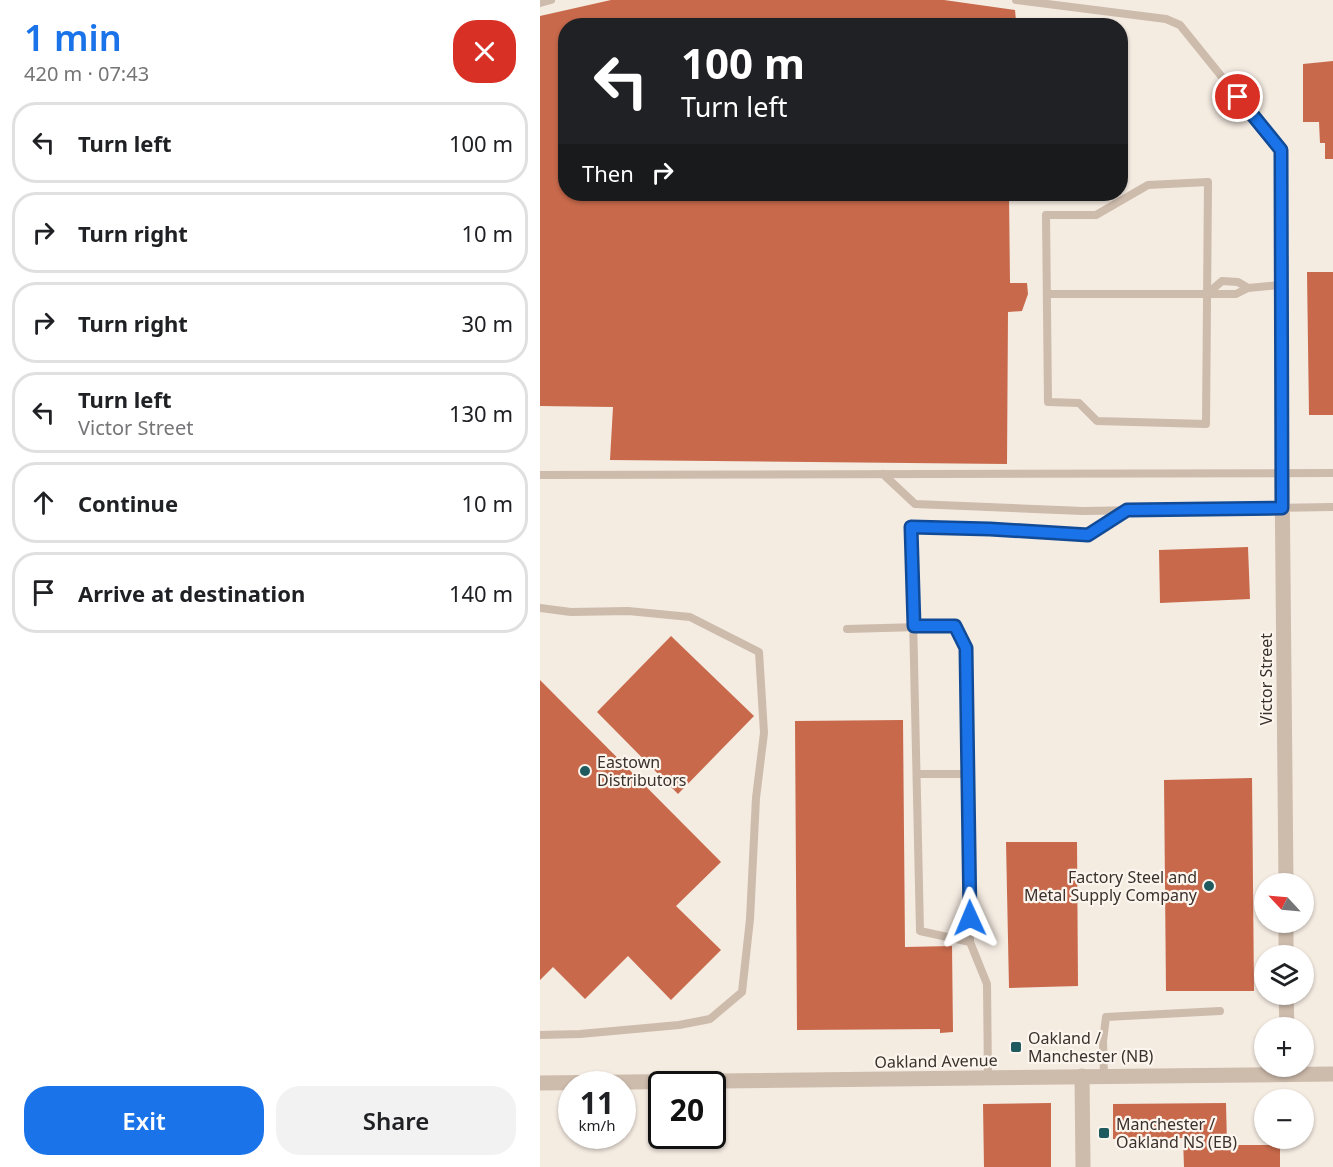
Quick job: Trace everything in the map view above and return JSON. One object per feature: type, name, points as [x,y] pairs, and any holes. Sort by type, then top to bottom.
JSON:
[{"type":"street","name":"Victor Street","points":[[1282,474],[1286,873]]},
{"type":"street","name":"Oakland Avenue","points":[[540,1083],[988,1079],[1254,1071]]},
{"type":"street","name":"Oakland Avenue","points":[[1314,1072],[1333,1074]]},
{"type":"street","points":[[1082,1076],[1083,1167]]},
{"type":"lane","points":[[540,3],[551,0]]},
{"type":"lane","points":[[1016,0],[1166,18],[1180,25],[1281,150],[1282,474]]},
{"type":"lane","points":[[1120,201],[1096,215],[1046,215],[1048,402],[1079,403],[1098,421],[1206,424],[1208,182],[1148,185],[1128,197]]},
{"type":"lane","points":[[1207,294],[1222,281],[1238,282],[1248,288]]},
{"type":"lane","points":[[1047,294],[1236,294],[1248,288],[1280,285]]},
{"type":"lane","points":[[540,475],[1333,473]]},
{"type":"lane","points":[[883,474],[915,504],[1083,511],[1333,507]]},
{"type":"lane","points":[[970,942],[920,931],[911,527],[1088,535],[1127,510]]},
{"type":"lane","points":[[540,608],[571,612],[628,611],[690,617],[759,652],[764,733],[756,798],[750,919],[742,992],[711,1019],[580,1034],[540,1035]]},
{"type":"lane","points":[[847,629],[955,626],[966,648],[970,942],[987,984],[988,1079]]},
{"type":"lane","points":[[917,774],[968,774]]},
{"type":"lane","points":[[1104,1075],[1103,1041],[1106,1017],[1220,1011]]},
{"type":"building","points":[[611,0],[944,0],[1015,10],[1016,18],[558,18],[558,201],[1009,201],[1010,283],[1027,283],[1028,294],[1022,311],[1008,312],[1007,464],[610,460],[613,407],[540,406],[540,16]]},
{"type":"building","points":[[1333,61],[1333,159],[1325,159],[1325,143],[1320,143],[1319,122],[1303,122],[1303,64]]},
{"type":"building","points":[[1307,272],[1333,272],[1333,415],[1309,415]]},
{"type":"building","points":[[1248,547],[1250,599],[1160,603],[1159,550]]},
{"type":"building","points":[[671,636],[754,716],[678,794],[597,712]]},
{"type":"building","name":"Eastown Distributors","points":[[540,680],[721,862],[676,906],[721,950],[671,1000],[628,956],[585,999],[553,967],[540,980]]},
{"type":"building","points":[[903,720],[905,947],[952,946],[953,1032],[940,1033],[940,1029],[797,1030],[795,721]]},
{"type":"building","name":"Factory Steel and Metal Supply Company","points":[[1252,778],[1254,991],[1166,991],[1164,780]]},
{"type":"building","points":[[1006,842],[1077,842],[1078,986],[1009,988]]},
{"type":"building","points":[[1051,1103],[1051,1167],[984,1167],[983,1104]]},
{"type":"building","points":[[1226,1103],[1227,1145],[1254,1145],[1254,1149],[1280,1149],[1280,1167],[1184,1167],[1183,1138],[1113,1139],[1113,1104]]},
{"type":"place","name":"Eastown Distributors","points":[[585,771]]},
{"type":"place","name":"Factory Steel and Metal Supply Company","points":[[1209,886]]},
{"type":"place","name":"Oakland / Manchester (NB)","points":[[1016,1047]]},
{"type":"place","name":"Manchester / Oakland NS (EB)","points":[[1104,1133]]},
{"type":"route","points":[[970,918],[966,648],[955,626],[914,626],[911,527],[1088,535],[1127,510],[1282,508],[1281,150],[1238,97]]}]
